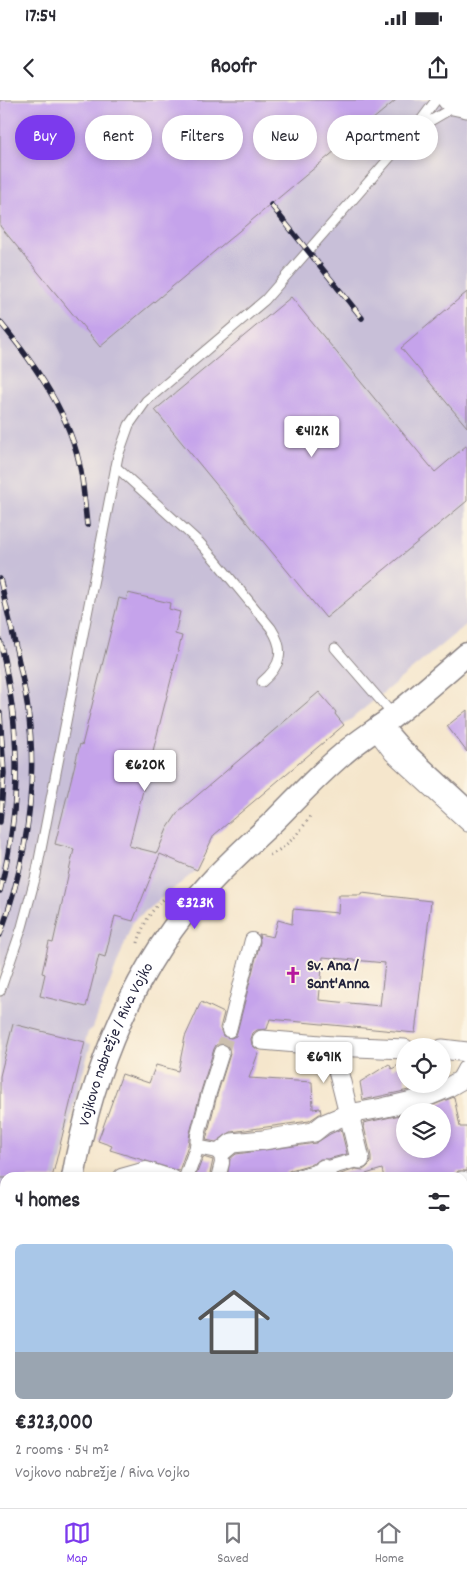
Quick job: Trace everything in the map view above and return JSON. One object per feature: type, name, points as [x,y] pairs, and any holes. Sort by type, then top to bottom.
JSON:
[{"type":"street","name":"Vojkovo nabrežje / Riva Vojko","points":[[74,1172],[82,1131],[105,1055],[123,1013],[176,924],[209,883],[343,754],[382,725],[467,654]]},
{"type":"street","points":[[382,725],[400,749],[467,811]]},
{"type":"street","points":[[229,1030],[252,940]]},
{"type":"street","points":[[262,1040],[396,1049]]},
{"type":"street","points":[[328,1172],[360,1158],[332,1046]]},
{"type":"street","points":[[451,1050],[467,1052]]},
{"type":"street","points":[[188,1172],[197,1147],[208,1093],[222,1052]]},
{"type":"street","points":[[221,1152],[232,1143],[314,1132],[324,1124],[348,1114],[421,1099],[461,1080],[467,1069]]},
{"type":"street","points":[[197,1147],[221,1152]]},
{"type":"street","points":[[220,1172],[222,1163],[221,1152]]},
{"type":"street","points":[[135,1172],[146,1169],[155,1172]]},
{"type":"lane","points":[[425,115],[436,100]]},
{"type":"lane","points":[[438,116],[449,110],[461,107]]},
{"type":"lane","points":[[0,991],[22,927],[36,875],[116,467],[129,425],[146,401],[265,300],[388,160]]},
{"type":"lane","points":[[116,467],[199,542],[278,638],[280,658],[276,667],[262,682]]},
{"type":"lane","points":[[335,648],[382,725],[390,756],[467,827]]},
{"type":"path","points":[[267,857],[277,852],[304,827],[312,812]]},
{"type":"shaded area","points":[[0,100],[467,100],[467,624],[206,842],[209,846],[197,870],[133,921],[93,1028],[88,1032],[85,1042],[91,1044],[76,1096],[58,1172],[0,1172]]},
{"type":"building","points":[[0,100],[396,100],[378,115],[327,115],[327,158],[100,347],[0,226]]},
{"type":"building","points":[[467,292],[467,427],[401,348]]},
{"type":"building","points":[[291,297],[435,472],[467,445],[467,501],[326,618],[155,410]]},
{"type":"building","points":[[128,593],[170,603],[169,609],[180,612],[175,634],[182,636],[129,846],[157,853],[167,829],[179,811],[319,692],[344,725],[214,835],[197,870],[160,854],[133,921],[115,916],[105,957],[99,955],[86,1007],[40,996],[45,974],[42,973],[49,942],[53,943],[74,849],[55,844],[119,598],[126,600]]},
{"type":"building","points":[[467,710],[467,752],[447,726]]},
{"type":"building","points":[[362,893],[431,901],[415,1033],[270,1019],[267,1029],[257,1030],[253,1033],[252,1045],[259,1051],[249,1078],[312,1082],[313,1109],[320,1108],[321,1113],[309,1121],[231,1132],[216,1142],[206,1140],[217,1095],[230,1054],[228,1046],[221,1043],[216,1045],[214,1049],[179,1171],[110,1150],[112,1146],[98,1141],[122,1074],[149,1083],[156,1065],[178,1071],[185,1037],[201,1002],[224,1013],[220,1028],[223,1036],[231,1038],[236,1036],[260,942],[259,934],[273,937],[278,920],[292,924],[293,909],[338,913],[339,895],[361,895]],"holes":[[[323,957],[385,963],[380,1006],[319,1000]]]},
{"type":"building","points":[[13,1024],[85,1042],[53,1172],[0,1172],[0,1076]]},
{"type":"building","points":[[389,1064],[392,1069],[396,1067],[396,1093],[363,1100],[360,1082]]},
{"type":"building","points":[[454,1097],[460,1127],[467,1127],[467,1171],[383,1172],[382,1169],[372,1172],[347,1172],[356,1169],[363,1170],[371,1163],[363,1123],[396,1116],[396,1158],[451,1158],[451,1103],[439,1103]]},
{"type":"building","points":[[341,1129],[347,1154],[320,1159],[315,1163],[287,1172],[228,1172],[230,1159],[236,1154],[316,1143]]},
{"type":"building","points":[[203,1157],[213,1160],[210,1172],[197,1172]]},
{"type":"tunnel","points":[[222,1052],[229,1030]]},
{"type":"railway","points":[[271,205],[362,318]]},
{"type":"railway","points":[[0,322],[39,374],[69,431],[81,472],[87,525]]},
{"type":"railway","points":[[0,579],[27,703],[32,762],[31,791],[24,849],[0,935]]},
{"type":"railway","points":[[0,641],[12,706],[16,766],[12,827],[0,891]]},
{"type":"railway","points":[[0,713],[4,773],[0,822]]},
{"type":"place","name":"Sv. Ana / Sant'Anna","points":[[293,975]]}]
